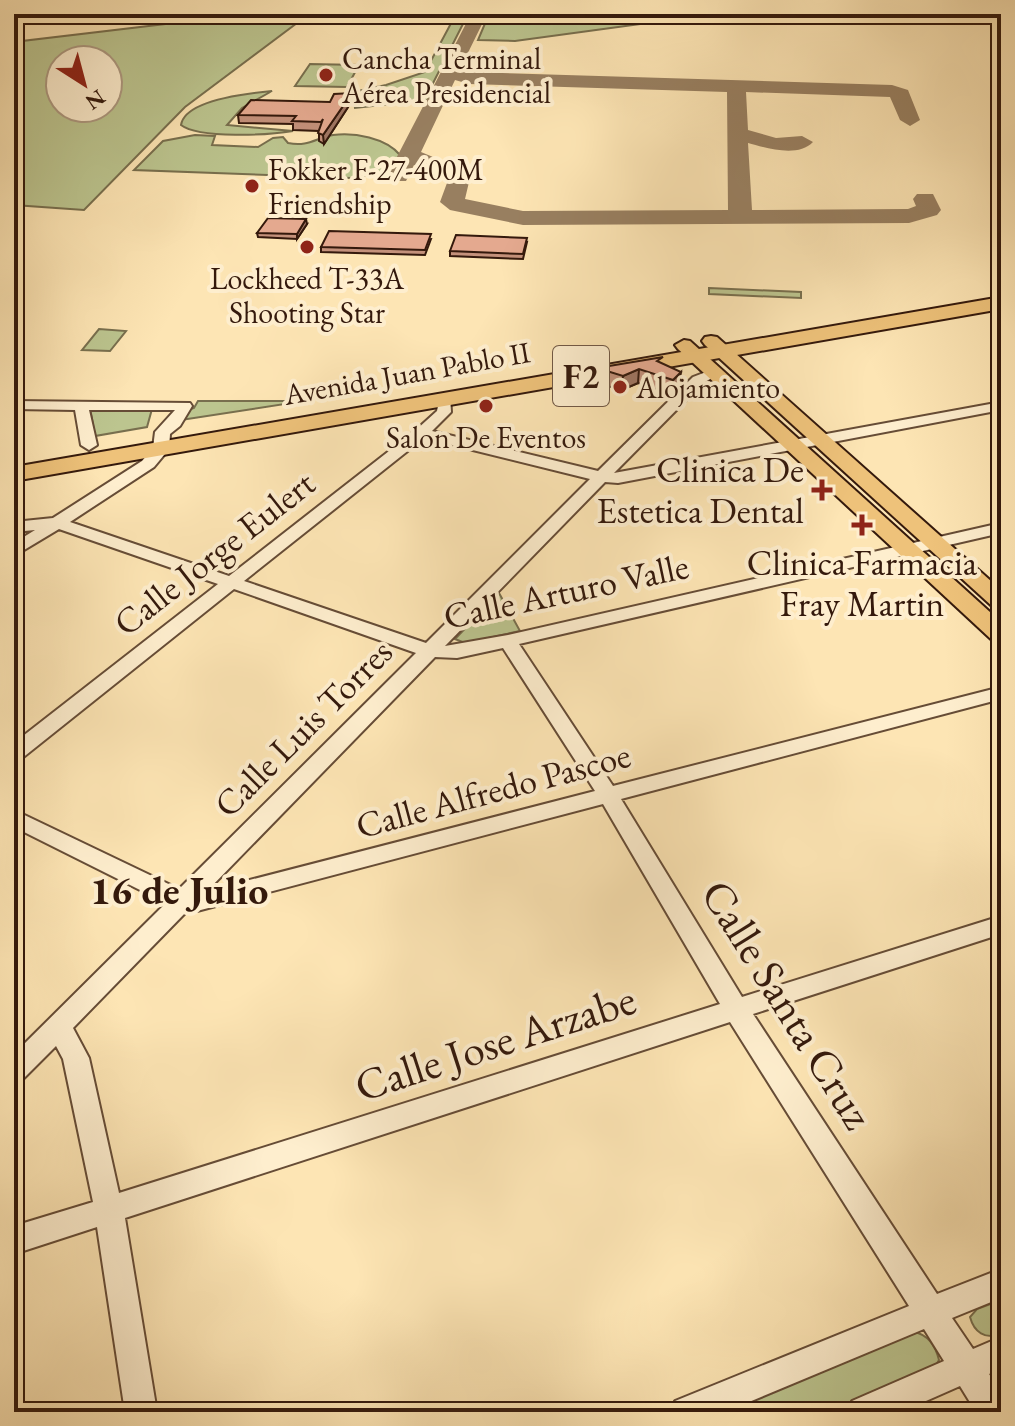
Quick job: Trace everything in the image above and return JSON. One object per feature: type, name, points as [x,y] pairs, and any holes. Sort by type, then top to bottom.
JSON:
[{"type":"highway","name":"Avenida Juan Pablo II","points":[[14,458],[89,445],[162,441],[445,399],[1001,292]]},
{"type":"highway","name":"Avenida Juan Pablo II","points":[[14,474],[162,441],[703,348],[1001,303]]},
{"type":"main road","points":[[703,348],[714,373],[1001,635]]},
{"type":"main road","points":[[703,348],[822,441],[1001,602]]},
{"type":"street","name":"Calle Luis Torres","points":[[14,1071],[698,380],[714,373]]},
{"type":"street","name":"Calle Jorge Eulert","points":[[14,754],[421,433],[444,412],[445,399]]},
{"type":"street","points":[[81,404],[89,445]]},
{"type":"street","points":[[14,405],[185,406],[148,464],[14,551]]},
{"type":"street","points":[[162,441],[155,422],[163,406]]},
{"type":"street","points":[[421,433],[601,477],[647,475],[1001,406]]},
{"type":"street","name":"Calle Arturo Valle","points":[[14,527],[58,523],[430,651],[457,652],[1001,528]]},
{"type":"street","name":"Calle Santa Cruz","points":[[508,641],[608,795],[737,1011],[995,1412]]},
{"type":"street","name":"Calle Alfredo Pascoe","points":[[14,818],[181,900],[215,899],[1001,693]]},
{"type":"street","name":"Calle Jose Arzabe","points":[[14,1240],[1001,925]]},
{"type":"street","points":[[54,1030],[63,1035],[76,1058],[109,1211],[141,1412]]},
{"type":"street","points":[[686,1412],[1001,1283]]},
{"type":"street","points":[[863,1412],[1001,1353]]},
{"type":"green space","points":[[250,14],[309,14],[185,107],[84,210],[14,205],[14,42]]},
{"type":"green space","points":[[456,14],[468,14],[429,91],[433,92],[428,100],[355,108],[353,92],[425,72]]},
{"type":"green space","points":[[489,14],[714,14],[515,41],[478,40]]},
{"type":"green space","name":"Cancha Terminal Aérea Presidencial","points":[[310,64],[359,65],[347,87],[295,86]]},
{"type":"green space","points":[[272,91],[242,108],[227,125],[293,131],[218,134],[181,125],[185,116],[206,103]]},
{"type":"green space","points":[[350,134],[378,140],[400,155],[393,170],[351,178],[134,170],[163,141],[195,135],[215,136],[212,145],[258,147],[273,138],[283,137],[288,143],[301,144],[333,135]]},
{"type":"green space","points":[[709,288],[801,292],[801,298],[709,294]]},
{"type":"green space","points":[[99,329],[126,331],[110,351],[82,350]]},
{"type":"green space","points":[[198,401],[298,402],[181,420],[185,411],[194,408]]},
{"type":"green space","points":[[90,408],[152,409],[147,427],[95,436]]},
{"type":"green space","points":[[499,593],[520,631],[465,643],[455,639]]},
{"type":"green space","points":[[1001,1300],[1001,1334],[990,1336],[981,1333],[970,1317],[977,1309]]},
{"type":"green space","points":[[912,1331],[927,1338],[935,1349],[939,1360],[933,1370],[833,1412],[717,1412]]},
{"type":"building","points":[[352,93],[323,135],[318,133],[323,119],[321,122],[292,121],[296,116],[238,115],[251,100],[330,102],[334,94]]},
{"type":"building","points":[[268,218],[306,219],[297,234],[257,233]]},
{"type":"building","points":[[329,231],[431,234],[425,250],[321,247]]},
{"type":"building","points":[[456,235],[527,238],[523,254],[450,251]]},
{"type":"building","points":[[663,357],[657,361],[681,372],[673,380],[639,369],[623,376],[597,368]]},
{"type":"waterway","points":[[509,17],[533,14]]},
{"type":"taxiway","points":[[450,72],[479,14]]},
{"type":"taxiway","points":[[398,176],[450,72]]},
{"type":"taxiway","points":[[450,72],[469,78],[736,86]]},
{"type":"taxiway","points":[[736,86],[892,91],[901,94],[910,120]]},
{"type":"taxiway","points":[[736,86],[737,134]]},
{"type":"taxiway","points":[[737,134],[776,144],[802,142]]},
{"type":"taxiway","points":[[737,134],[740,217]]},
{"type":"taxiway","points":[[409,155],[449,172],[458,182],[452,202],[523,218],[740,217]]},
{"type":"taxiway","points":[[740,217],[909,216],[929,210],[925,199]]},
{"type":"place","name":"Cancha Terminal Aérea Presidencial","points":[[326,75]]},
{"type":"place","name":"Fokker F-27-400M Friendship","points":[[252,186]]},
{"type":"place","name":"Lockheed T-33A Shooting Star","points":[[307,247]]},
{"type":"place","name":"Alojamiento","points":[[620,387]]},
{"type":"place","name":"Salon De Eventos","points":[[486,406]]},
{"type":"place","name":"Clinica De Estetica Dental","points":[[822,490]]},
{"type":"place","name":"Clinica Farmacia Fray Martin","points":[[862,525]]},
{"type":"district","name":"16 de Julio","points":[[179,890]]}]
